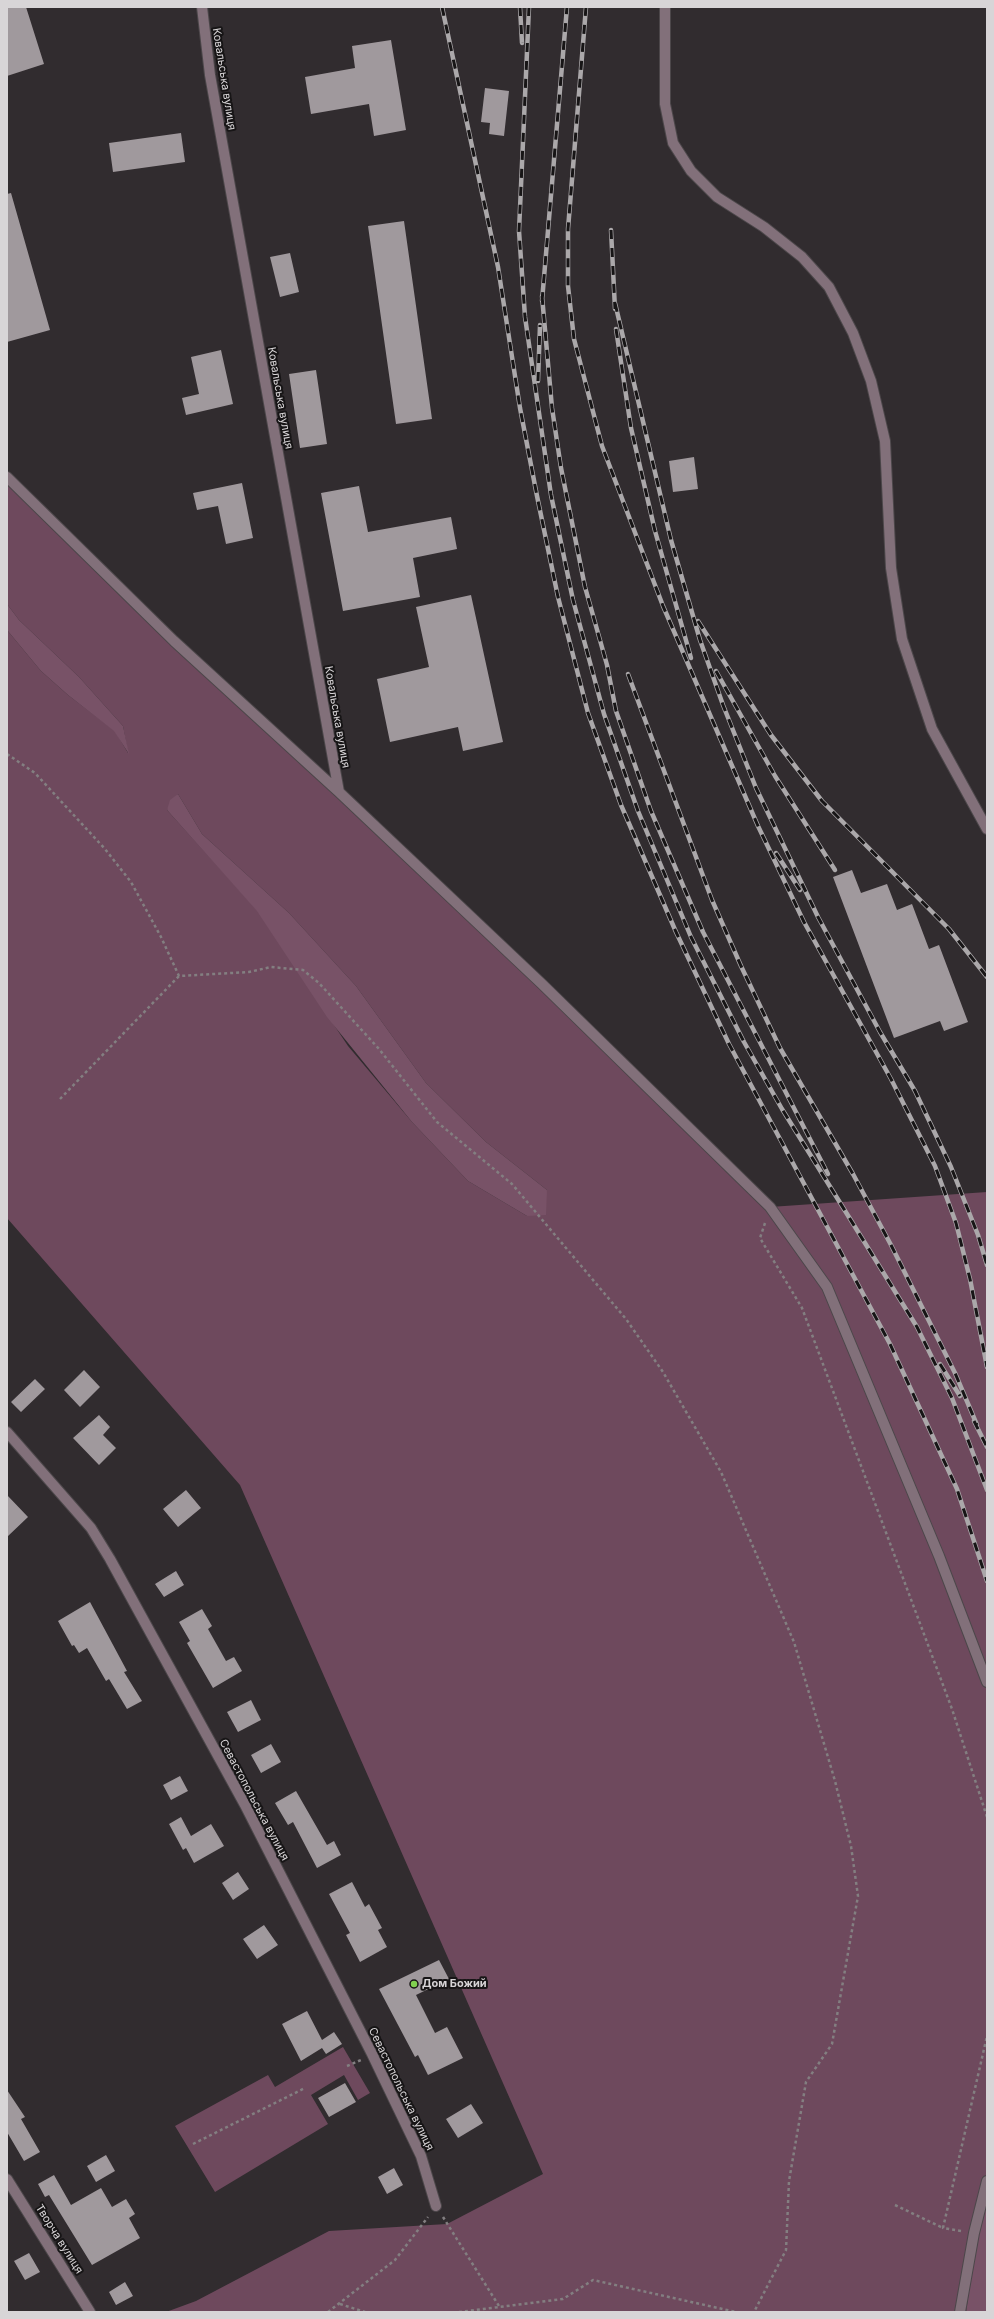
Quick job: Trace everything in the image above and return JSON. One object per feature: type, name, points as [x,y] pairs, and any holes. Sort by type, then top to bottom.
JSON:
[{"type":"street","name":"Ковальська вулиця","points":[[202,7],[210,75],[338,792]]},
{"type":"street","points":[[665,7],[665,104],[673,143],[691,171],[717,196],[764,227],[802,257],[829,287],[853,333],[871,381],[885,441],[891,568],[902,639],[932,729],[987,830]]},
{"type":"street","points":[[7,477],[174,641],[338,792],[547,989],[770,1207],[827,1287],[936,1548],[987,1682]]},
{"type":"street","name":"Севастопольська вулиця","points":[[7,1432],[91,1528],[110,1559],[245,1805],[372,2054],[421,2156],[436,2206]]},
{"type":"street","name":"Творча вулиця","points":[[7,2179],[90,2312]]},
{"type":"street","points":[[960,2312],[974,2233],[987,2181]]},
{"type":"path","points":[[7,754],[35,773],[106,849],[131,882],[161,937],[179,976]]},
{"type":"path","points":[[60,1100],[179,976],[249,972],[271,967],[303,970],[319,983],[380,1049],[437,1122],[512,1184],[626,1319],[662,1372],[721,1472],[794,1642],[835,1781],[851,1846],[858,1896],[832,2044],[806,2082],[789,2181],[786,2250],[754,2312]]},
{"type":"path","points":[[770,1207],[760,1238],[802,1308],[952,1709],[987,1817]]},
{"type":"path","points":[[943,2228],[987,2036]]},
{"type":"path","points":[[193,2144],[305,2088]]},
{"type":"path","points":[[895,2205],[943,2228],[974,2233]]},
{"type":"path","points":[[328,2312],[396,2260],[436,2206],[499,2306]]},
{"type":"path","points":[[459,2312],[563,2299],[593,2280],[736,2312]]},
{"type":"path","points":[[340,2303],[365,2312]]},
{"type":"shaded area","points":[[7,477],[770,1207],[987,1192],[987,2206],[978,2228],[966,2312],[166,2312],[196,2301],[329,2231],[447,2224],[543,2174],[240,1485],[7,1218],[7,630],[41,671],[68,695],[115,731],[128,753],[123,726],[79,677],[19,620],[7,604]],"holes":[[[178,794],[202,834],[289,913],[356,986],[426,1083],[486,1142],[547,1190],[527,1216],[468,1181],[412,1122],[348,1046],[258,911],[167,810]]]},
{"type":"shaded area","points":[[7,604],[19,620],[79,677],[123,726],[129,754],[114,731],[68,695],[41,671],[7,630]]},
{"type":"shaded area","points":[[178,794],[202,834],[289,913],[356,986],[426,1083],[486,1142],[547,1190],[546,1215],[527,1216],[468,1181],[412,1122],[327,1017],[257,911],[167,810],[170,800]]},
{"type":"shaded area","points":[[343,2047],[370,2093],[358,2100],[344,2075],[311,2095],[328,2124],[215,2192],[175,2126],[268,2075],[275,2087]]},
{"type":"shaded area","points":[[987,2206],[987,2312],[966,2312],[978,2228]]},
{"type":"building","points":[[7,7],[26,7],[44,64],[7,76]]},
{"type":"building","points":[[391,40],[406,130],[374,136],[369,104],[311,114],[305,77],[355,68],[352,46]]},
{"type":"building","points":[[485,88],[509,91],[504,136],[489,134],[490,123],[481,122]]},
{"type":"building","points":[[181,133],[185,162],[113,172],[109,143]]},
{"type":"building","points":[[11,193],[50,330],[7,342],[7,194]]},
{"type":"building","points":[[404,221],[432,419],[396,424],[368,226]]},
{"type":"building","points":[[290,253],[299,292],[280,297],[270,257]]},
{"type":"building","points":[[221,350],[233,404],[186,415],[182,398],[199,394],[191,357]]},
{"type":"building","points":[[316,370],[327,444],[300,448],[289,374]]},
{"type":"building","points":[[694,457],[698,489],[673,492],[669,461]]},
{"type":"building","points":[[242,483],[253,538],[226,544],[218,506],[197,510],[193,493]]},
{"type":"building","points":[[359,486],[368,532],[451,517],[457,549],[413,558],[420,597],[343,611],[321,493]]},
{"type":"building","points":[[471,595],[503,742],[463,751],[458,727],[390,742],[377,679],[429,667],[416,607]]},
{"type":"building","points":[[852,870],[861,893],[887,884],[897,910],[912,904],[929,949],[939,945],[968,1022],[944,1031],[940,1021],[894,1038],[833,877]]},
{"type":"building","points":[[84,1370],[100,1387],[80,1407],[64,1390]]},
{"type":"building","points":[[35,1379],[45,1389],[21,1412],[11,1402]]},
{"type":"building","points":[[99,1415],[110,1427],[103,1435],[116,1448],[99,1465],[73,1438]]},
{"type":"building","points":[[186,1490],[201,1508],[178,1527],[163,1509]]},
{"type":"building","points":[[7,1495],[28,1517],[7,1537]]},
{"type":"building","points":[[176,1571],[184,1585],[164,1597],[155,1584]]},
{"type":"building","points":[[90,1602],[127,1671],[124,1672],[142,1701],[127,1709],[109,1679],[106,1681],[87,1648],[79,1653],[74,1645],[72,1646],[58,1621]]},
{"type":"building","points":[[202,1609],[212,1626],[208,1629],[226,1661],[234,1657],[242,1671],[213,1688],[187,1643],[190,1641],[179,1622]]},
{"type":"building","points":[[251,1700],[261,1720],[238,1732],[227,1712]]},
{"type":"building","points":[[271,1744],[281,1762],[261,1773],[251,1755]]},
{"type":"building","points":[[180,1776],[188,1791],[171,1800],[163,1785]]},
{"type":"building","points":[[296,1791],[327,1845],[334,1841],[341,1855],[317,1868],[293,1822],[288,1825],[275,1803]]},
{"type":"building","points":[[181,1817],[191,1836],[211,1824],[224,1846],[194,1863],[186,1848],[183,1850],[169,1824]]},
{"type":"building","points":[[238,1872],[249,1889],[233,1900],[222,1883]]},
{"type":"building","points":[[352,1882],[365,1907],[369,1904],[382,1928],[378,1930],[387,1947],[360,1962],[346,1935],[350,1933],[329,1894]]},
{"type":"building","points":[[264,1925],[278,1945],[257,1959],[243,1939]]},
{"type":"building","points":[[439,1960],[449,1979],[416,1995],[435,2033],[447,2027],[463,2058],[428,2075],[418,2055],[415,2057],[379,1989]]},
{"type":"building","points":[[307,2011],[322,2040],[334,2032],[342,2044],[326,2054],[322,2048],[301,2061],[282,2024]]},
{"type":"building","points":[[345,2083],[356,2102],[329,2117],[318,2098]]},
{"type":"building","points":[[7,2090],[25,2117],[21,2119],[40,2152],[24,2161],[7,2132]]},
{"type":"building","points":[[471,2104],[483,2123],[458,2138],[446,2119]]},
{"type":"building","points":[[106,2155],[115,2171],[96,2182],[87,2166]]},
{"type":"building","points":[[394,2168],[403,2185],[387,2194],[378,2177]]},
{"type":"building","points":[[54,2175],[71,2205],[101,2188],[112,2207],[126,2199],[135,2214],[129,2218],[140,2238],[92,2265],[49,2195],[45,2197],[38,2184]]},
{"type":"building","points":[[29,2253],[40,2272],[25,2280],[14,2261]]},
{"type":"building","points":[[125,2282],[133,2296],[116,2305],[109,2292]]},
{"type":"railway","points":[[442,7],[498,267],[520,408],[537,496],[558,597],[588,713],[621,805],[676,932],[729,1044],[890,1344],[957,1489],[987,1581]]},
{"type":"railway","points":[[520,7],[522,43]]},
{"type":"railway","points":[[529,7],[519,231],[525,317],[551,495],[573,600],[604,714],[638,811],[691,937],[744,1042],[782,1109],[917,1327],[952,1398],[987,1490]]},
{"type":"railway","points":[[542,301],[567,7]]},
{"type":"railway","points":[[586,7],[568,229],[568,286],[574,339],[602,446],[663,606],[758,826],[804,922],[891,1079],[935,1166],[956,1223],[970,1279],[987,1367]]},
{"type":"railway","points":[[611,230],[615,309]]},
{"type":"railway","points":[[542,296],[552,408],[561,468],[585,587],[607,665],[616,711],[651,811],[703,932],[828,1174]]},
{"type":"railway","points":[[615,303],[671,540],[700,640],[723,705],[756,788],[818,917],[880,1032],[915,1091],[951,1167],[978,1235],[987,1265]]},
{"type":"railway","points":[[538,381],[540,325]]},
{"type":"railway","points":[[616,329],[631,428],[655,531],[691,658]]},
{"type":"railway","points":[[698,621],[771,735],[822,801],[949,929],[987,977]]},
{"type":"railway","points":[[716,671],[775,776],[835,870]]},
{"type":"railway","points":[[628,674],[712,900],[741,966],[780,1048],[853,1174],[891,1245],[955,1373],[977,1425]]},
{"type":"railway","points":[[776,853],[800,890]]},
{"type":"railway","points":[[940,1364],[960,1396]]},
{"type":"railway","points":[[974,1421],[987,1447]]},
{"type":"place","name":"Дом Божий","points":[[414,1984]]}]
